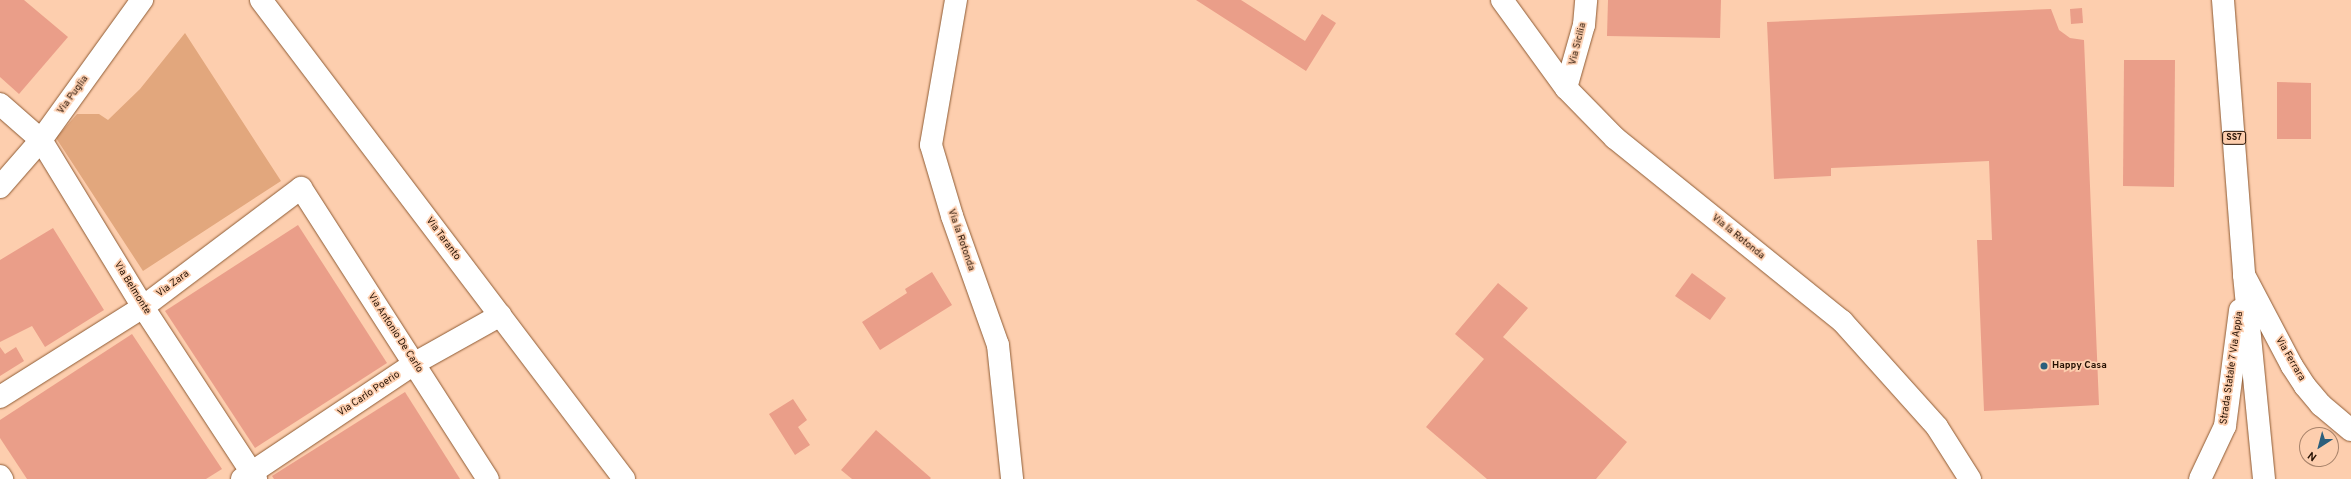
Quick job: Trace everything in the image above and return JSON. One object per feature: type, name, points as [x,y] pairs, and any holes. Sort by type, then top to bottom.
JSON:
[{"type":"street","name":"Via Puglia","points":[[0,187],[40,140],[142,0]]},
{"type":"street","name":"Via Taranto","points":[[261,0],[501,316],[618,477]]},
{"type":"street","name":"Via la Rotonda","points":[[956,0],[931,145],[952,216],[998,345],[1012,479]]},
{"type":"street","name":"Via la Rotonda","points":[[1502,0],[1566,88],[1615,138],[1842,322],[1937,427],[1970,479]]},
{"type":"street","name":"Via Sicilia","points":[[1566,88],[1584,25],[1586,0]]},
{"type":"street","name":"Strada Statale 7 Via Appia","points":[[2223,0],[2244,275],[2264,479]]},
{"type":"street","name":"Via Belmonte","points":[[0,104],[40,140],[250,477]]},
{"type":"street","name":"Via Zara","points":[[0,397],[143,307],[301,188]]},
{"type":"street","name":"Via Antonio De Carlo","points":[[301,188],[415,363],[488,479]]},
{"type":"street","name":"Strada Statale 7 Via Appia","points":[[2200,479],[2224,426],[2244,275]]},
{"type":"street","name":"Via Ferrara","points":[[2244,275],[2292,366],[2321,405],[2351,430]]},
{"type":"street","name":"Via Carlo Poerio","points":[[250,477],[415,363],[501,316]]},
{"type":"shaded area","points":[[185,33],[281,181],[143,271],[56,138],[77,114],[99,114],[108,120],[140,89]]},
{"type":"building","points":[[0,0],[24,0],[68,37],[19,94],[0,77]]},
{"type":"building","points":[[1196,0],[1241,0],[1305,41],[1322,14],[1336,23],[1306,71]]},
{"type":"building","points":[[1608,0],[1721,0],[1720,38],[1607,36]]},
{"type":"building","points":[[2082,8],[2083,23],[2071,24],[2070,9]]},
{"type":"building","points":[[2051,9],[2059,30],[2070,38],[2084,40],[2099,405],[1984,411],[1977,240],[1992,240],[1989,161],[1831,168],[1831,176],[1774,179],[1767,22]]},
{"type":"building","points":[[2124,60],[2175,60],[2174,187],[2123,186]]},
{"type":"building","points":[[2277,82],[2311,83],[2311,139],[2277,139]]},
{"type":"building","points":[[298,225],[387,363],[255,448],[165,311]]},
{"type":"building","points":[[53,228],[104,310],[45,347],[32,326],[0,342],[0,260]]},
{"type":"building","points":[[932,272],[952,305],[880,350],[862,322],[907,293],[905,289]]},
{"type":"building","points":[[1692,273],[1726,298],[1710,320],[1675,296]]},
{"type":"building","points":[[1498,283],[1528,308],[1503,337],[1627,442],[1596,479],[1487,479],[1426,427],[1484,359],[1455,334]]},
{"type":"building","points":[[132,334],[222,469],[206,479],[27,479],[0,438],[0,420]]},
{"type":"building","points":[[0,347],[5,354],[16,347],[24,361],[0,376]]},
{"type":"building","points":[[405,392],[460,479],[274,479],[272,476]]},
{"type":"building","points":[[793,399],[807,420],[798,427],[810,445],[795,455],[769,414]]},
{"type":"building","points":[[876,430],[931,478],[852,479],[841,470]]},
{"type":"place","name":"Happy Casa","points":[[2044,366]]}]
